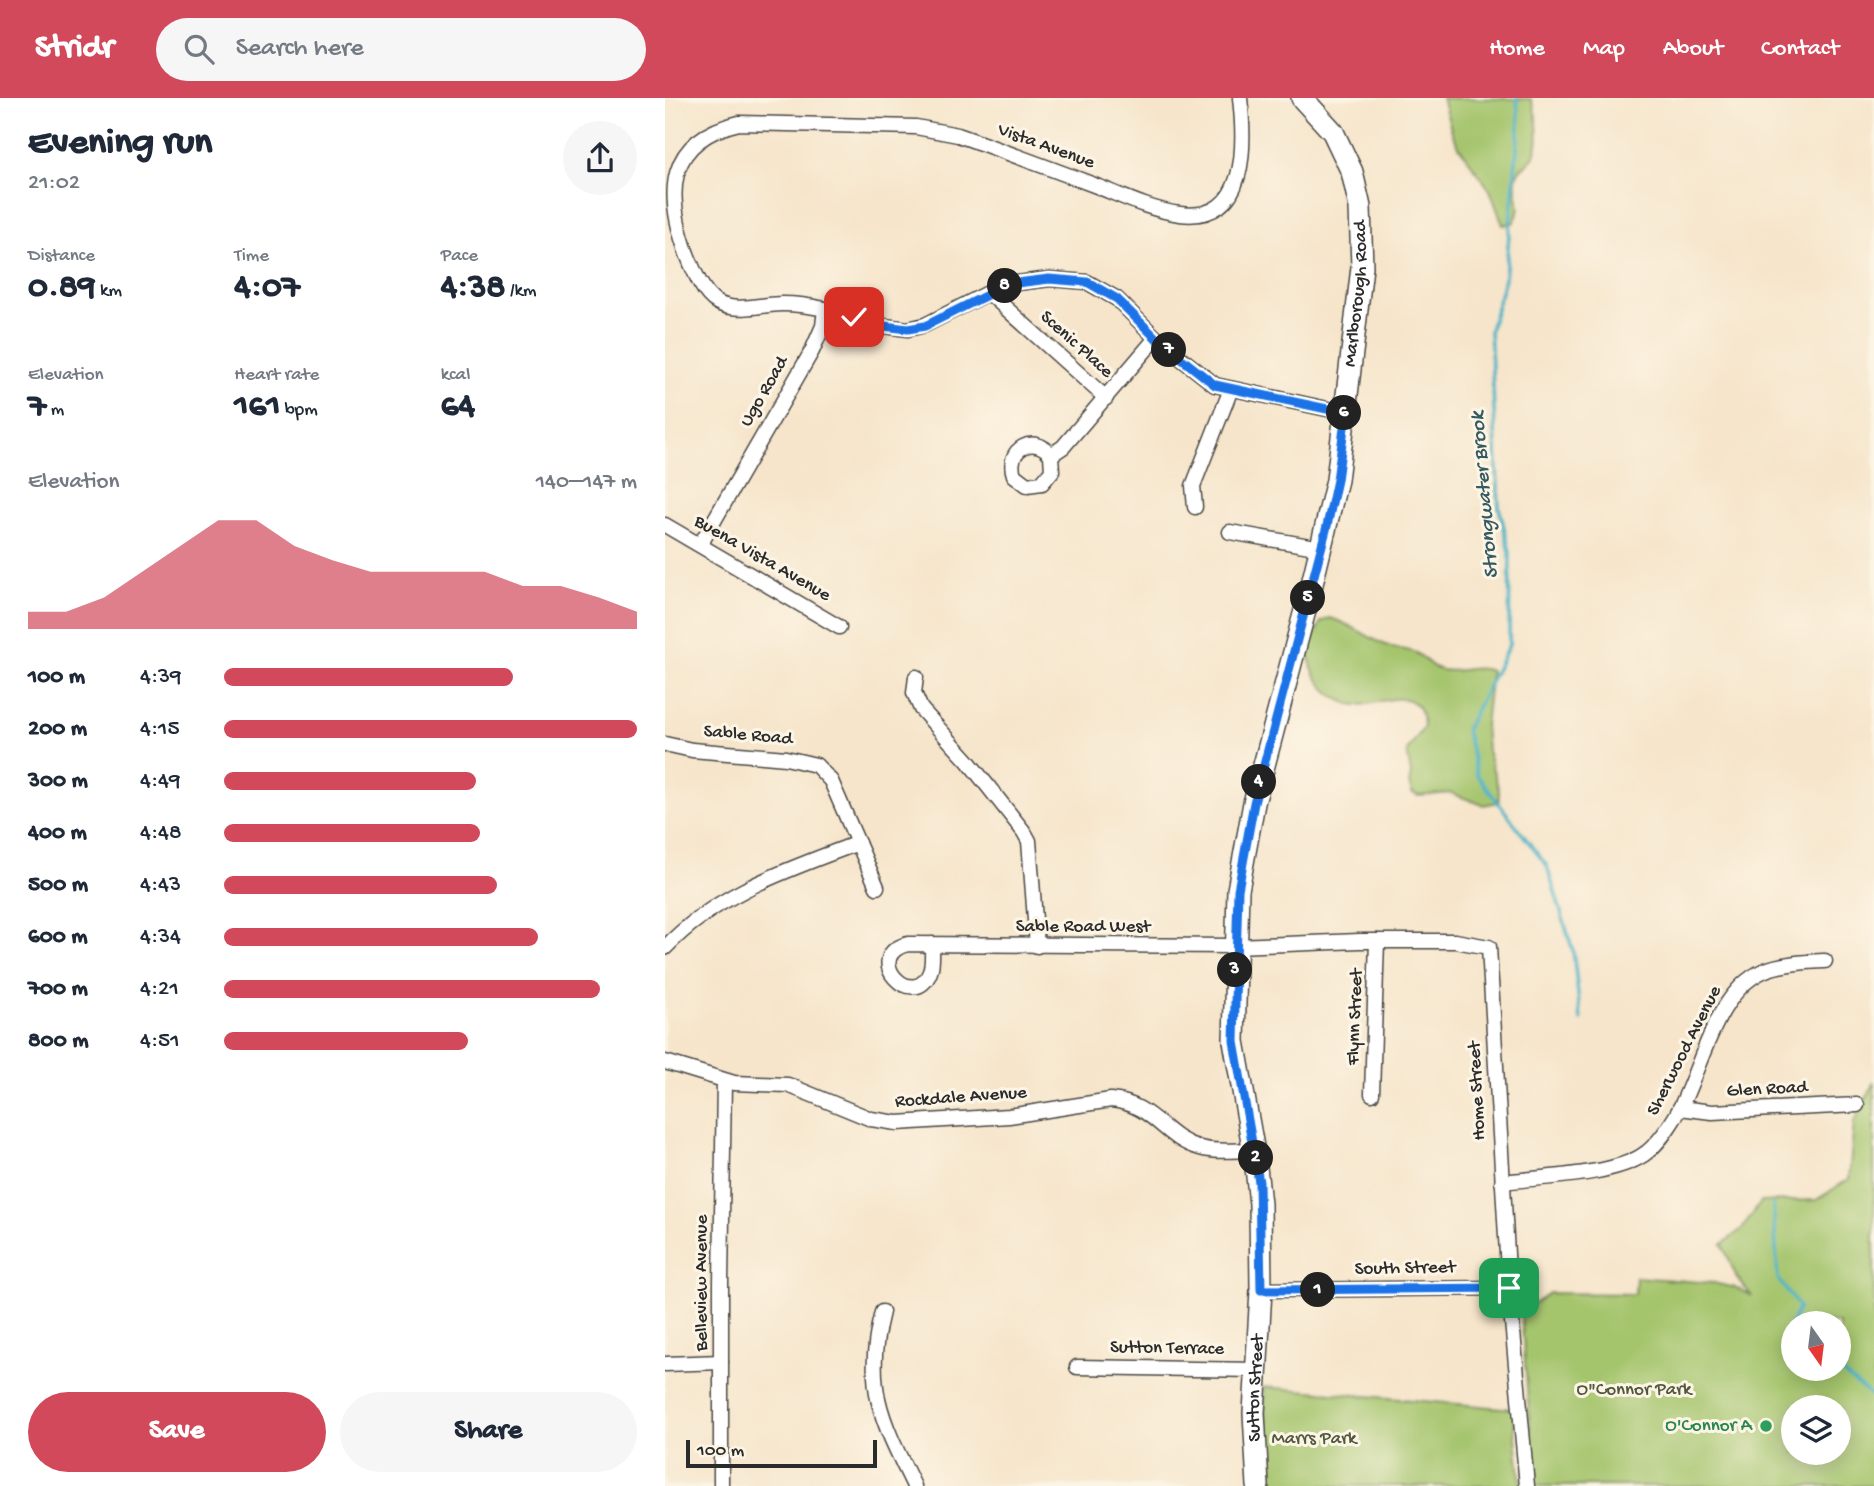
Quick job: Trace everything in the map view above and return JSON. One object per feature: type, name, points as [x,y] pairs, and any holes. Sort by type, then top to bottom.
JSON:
[{"type":"street","name":"Vista Avenue","points":[[825,309],[795,304],[733,307],[715,302],[706,290],[692,267],[674,209],[677,172],[683,157],[704,136],[718,128],[739,123],[903,127],[940,131],[958,135],[1148,206],[1181,215],[1198,215],[1213,210],[1222,203],[1235,185],[1241,168],[1243,149],[1240,98]]},
{"type":"street","name":"Marlborough Road","points":[[1261,1290],[1259,1182],[1234,1041],[1238,890],[1254,803],[1337,480],[1362,267],[1360,207],[1352,172],[1341,145],[1322,118],[1302,98]]},
{"type":"street","points":[[825,309],[884,326],[908,329],[925,326],[1009,284],[1030,280],[1069,279],[1087,282],[1117,299],[1156,338],[1215,385],[1346,413]]},
{"type":"street","name":"Scenic Place","points":[[989,293],[1106,398]]},
{"type":"street","name":"Ugo Road","points":[[701,545],[812,351],[823,326],[825,309]]},
{"type":"street","points":[[1051,455],[1068,443],[1156,338]]},
{"type":"street","points":[[1195,507],[1193,486],[1231,388]]},
{"type":"street","name":"Buena Vista Avenue","points":[[665,525],[839,627]]},
{"type":"street","points":[[1230,532],[1321,548]]},
{"type":"street","points":[[916,677],[914,693],[917,702],[968,761],[1029,841],[1037,946]]},
{"type":"street","name":"Sable Road","points":[[665,744],[692,750],[786,758],[817,765],[831,781],[877,887]]},
{"type":"street","points":[[665,948],[697,919],[730,896],[776,874],[858,843]]},
{"type":"street","name":"Flynn Street","points":[[1372,1094],[1377,941]]},
{"type":"street","name":"Home Street","points":[[1235,946],[1455,941],[1489,947],[1509,1288],[1527,1486]]},
{"type":"street","name":"Sable Road West","points":[[932,944],[1235,946]]},
{"type":"street","name":"Sherwood Avenue","points":[[1502,1182],[1591,1171],[1642,1156],[1658,1141],[1680,1108],[1719,1018],[1740,986],[1777,967],[1825,961]]},
{"type":"street","name":"Rockdale Avenue","points":[[665,1062],[724,1081],[788,1084],[871,1119],[897,1123],[1009,1116],[1111,1100],[1124,1101],[1147,1111],[1174,1134],[1198,1148],[1254,1150]]},
{"type":"street","name":"Belleview Avenue","points":[[721,1486],[724,1081]]},
{"type":"street","name":"Glen Road","points":[[1680,1108],[1713,1112],[1857,1105]]},
{"type":"street","name":"South Street","points":[[1261,1290],[1509,1288]]},
{"type":"street","name":"Sutton Street","points":[[1258,1486],[1255,1447],[1256,1370],[1261,1290]]},
{"type":"street","points":[[882,1312],[874,1354],[876,1394],[885,1427],[914,1486]]},
{"type":"street","points":[[665,1364],[721,1362]]},
{"type":"street","name":"Sutton Terrace","points":[[1077,1367],[1256,1370]]},
{"type":"green space","points":[[1442,98],[1531,99],[1537,121],[1537,146],[1532,159],[1517,175],[1518,211],[1513,223],[1503,225],[1490,190],[1453,135]]},
{"type":"green space","points":[[1330,618],[1386,645],[1413,652],[1438,669],[1491,671],[1485,726],[1487,750],[1499,790],[1499,802],[1483,805],[1451,793],[1418,796],[1412,793],[1407,751],[1424,727],[1421,713],[1415,704],[1407,700],[1356,705],[1347,703],[1322,685],[1312,666],[1310,647],[1321,622]]},
{"type":"green space","name":"O\"Connor Park","points":[[1874,1082],[1874,1486],[1535,1486],[1521,1313],[1549,1293],[1635,1294],[1636,1277],[1713,1283],[1736,1288],[1752,1296],[1737,1278],[1722,1244],[1742,1229],[1761,1202],[1816,1200],[1849,1179],[1854,1122]]},
{"type":"green space","name":"Marrs Park","points":[[1264,1387],[1513,1409],[1521,1486],[1272,1486],[1265,1446]]},
{"type":"waterway","name":"Strongwater Brook","points":[[1517,98],[1519,127],[1505,278],[1490,330],[1499,507],[1510,552],[1509,645],[1466,729],[1477,775],[1547,866],[1573,951],[1581,1020]]},
{"type":"waterway","name":"Strongwater Brook","points":[[1773,1204],[1778,1279],[1799,1307],[1797,1311]]},
{"type":"waterway","name":"Strongwater Brook","points":[[1851,1380],[1874,1398]]},
{"type":"place","name":"O'Connor A","points":[[1766,1426]]},
{"type":"route","points":[[854,317],[884,326],[908,329],[925,326],[1009,284],[1049,279],[1087,282],[1117,299],[1159,341],[1215,385],[1346,413],[1337,480],[1327,526],[1254,803],[1238,890],[1234,1041],[1259,1182],[1261,1290],[1509,1288]]}]
